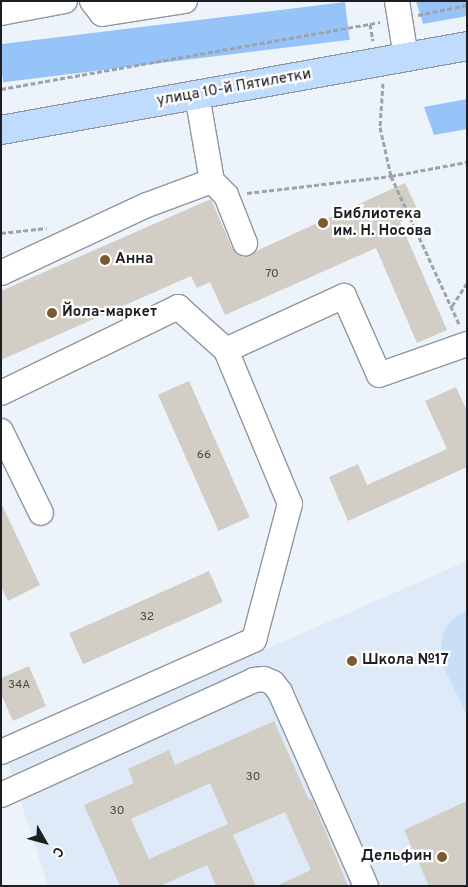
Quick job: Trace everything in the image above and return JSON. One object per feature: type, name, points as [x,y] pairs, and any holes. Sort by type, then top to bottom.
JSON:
[{"type":"main road","name":"улица 10-й Пятилетки","points":[[1,130],[467,46]]},
{"type":"lane","points":[[1,13],[65,1]]},
{"type":"lane","points":[[92,1],[102,14],[185,1]]},
{"type":"lane","points":[[398,10],[406,57]]},
{"type":"lane","points":[[197,95],[219,188],[245,243]]},
{"type":"lane","points":[[1,273],[147,205],[219,188]]},
{"type":"lane","points":[[226,350],[344,296],[379,375],[465,338]]},
{"type":"lane","points":[[1,392],[178,306],[226,350],[290,504],[254,640],[1,752]]},
{"type":"lane","points":[[1,431],[41,513]]},
{"type":"lane","points":[[1,795],[254,680],[264,679],[273,683],[280,692],[366,886]]},
{"type":"path","points":[[1,89],[370,24],[398,10],[467,6]]},
{"type":"path","points":[[370,24],[383,80],[380,127],[391,176],[465,338]]},
{"type":"path","points":[[219,188],[391,176],[467,162]]},
{"type":"path","points":[[1,233],[44,226],[66,242]]},
{"type":"path","points":[[452,306],[467,283]]},
{"type":"shaded area","points":[[416,1],[467,1],[467,16],[423,24]]},
{"type":"shaded area","points":[[345,2],[350,40],[3,82],[1,44]]},
{"type":"shaded area","points":[[467,99],[467,129],[434,135],[424,107]]},
{"type":"shaded area","name":"Школа №17","points":[[467,561],[467,886],[48,886],[8,762]]},
{"type":"shaded area","points":[[467,610],[467,715],[439,658],[444,630],[454,618]]},
{"type":"building","points":[[405,183],[419,213],[400,222],[447,330],[417,343],[376,248],[225,315],[210,282],[197,288],[191,276],[1,360],[1,291],[211,199],[232,248],[243,257]]},
{"type":"building","points":[[189,381],[250,517],[219,531],[158,395]]},
{"type":"building","points":[[456,387],[467,411],[467,467],[348,521],[329,477],[358,464],[367,485],[447,449],[425,401]]},
{"type":"building","points":[[1,503],[40,585],[8,601],[1,586]]},
{"type":"building","points":[[209,571],[223,602],[83,664],[69,633]]},
{"type":"building","points":[[29,666],[46,706],[13,721],[1,694],[1,678]]},
{"type":"building","points":[[274,721],[309,800],[312,799],[348,886],[276,886],[311,870],[285,812],[233,835],[256,886],[216,886],[207,865],[160,886],[120,886],[84,805],[134,783],[128,769],[169,750],[175,765]],"holes":[[[210,783],[228,824],[149,859],[131,819]]]},
{"type":"building","name":"Дельфин","points":[[467,801],[467,886],[429,886],[404,830]]},
{"type":"place","name":"Библиотека им. Н. Носова","points":[[323,223]]},
{"type":"place","name":"Анна","points":[[105,260]]},
{"type":"place","name":"Йола-маркет","points":[[52,313]]},
{"type":"place","name":"Школа №17","points":[[352,661]]},
{"type":"place","name":"Дельфин","points":[[442,857]]}]
